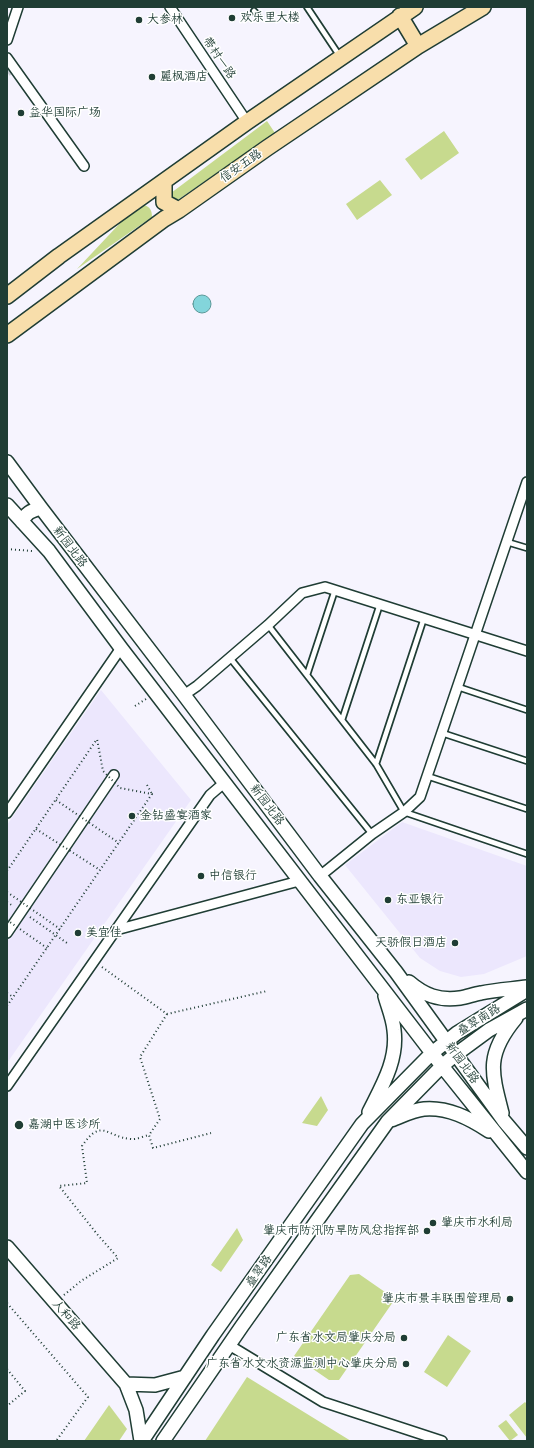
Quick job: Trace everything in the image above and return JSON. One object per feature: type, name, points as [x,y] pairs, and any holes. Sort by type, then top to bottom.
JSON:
[{"type":"main road","points":[[7,296],[59,256],[247,122],[415,7]]},
{"type":"main road","name":"信安五路","points":[[9,335],[164,219],[418,46],[483,7]]},
{"type":"main road","points":[[400,16],[418,46]]},
{"type":"main road","points":[[164,182],[164,202],[179,210]]},
{"type":"main road","name":"新园北路","points":[[7,462],[40,508],[184,695],[320,876],[396,972],[504,1121],[527,1148]]},
{"type":"main road","name":"新园北路","points":[[7,505],[48,552],[442,1066],[498,1137],[525,1165]]},
{"type":"main road","points":[[22,522],[30,510],[40,508]]},
{"type":"main road","points":[[357,956],[373,944]]},
{"type":"main road","points":[[396,972],[420,991],[431,997],[447,999],[461,998],[479,993],[527,988]]},
{"type":"main road","points":[[362,1124],[391,1067],[395,1047],[394,1030],[383,988]]},
{"type":"main road","name":"叠翠南路","points":[[432,1053],[457,1033],[527,988]]},
{"type":"main road","points":[[504,1121],[493,1076],[493,1057],[504,1032],[524,1011]]},
{"type":"main road","name":"叠翠南路","points":[[442,1066],[489,1030],[524,1011]]},
{"type":"main road","name":"叠翠路","points":[[142,1441],[213,1335],[362,1124],[432,1053]]},
{"type":"main road","name":"叠翠路","points":[[163,1441],[229,1345],[388,1121],[442,1066]]},
{"type":"main road","points":[[388,1121],[411,1112],[424,1109],[437,1109],[462,1116],[498,1137]]},
{"type":"main road","points":[[340,1156],[355,1167]]},
{"type":"main road","name":"人和路","points":[[7,1247],[126,1384],[136,1410],[142,1441]]},
{"type":"main road","points":[[126,1384],[155,1385],[185,1377]]},
{"type":"street","points":[[7,40],[18,7]]},
{"type":"street","name":"带村一路","points":[[170,7],[247,122]]},
{"type":"street","points":[[7,58],[84,166]]},
{"type":"street","points":[[320,876],[372,834],[404,812],[420,797],[527,482]]},
{"type":"street","points":[[184,695],[230,658],[302,593],[325,587],[527,651]]},
{"type":"street","points":[[7,813],[121,648]]},
{"type":"street","points":[[7,933],[114,775]]},
{"type":"street","points":[[7,1086],[210,795],[224,783]]},
{"type":"street","points":[[116,930],[299,880]]},
{"type":"street","points":[[229,1345],[323,1402],[442,1441]]},
{"type":"lane","points":[[307,7],[341,57]]},
{"type":"lane","points":[[507,542],[527,548]]},
{"type":"lane","points":[[307,675],[335,590]]},
{"type":"lane","points":[[342,720],[380,604]]},
{"type":"lane","points":[[376,764],[424,618]]},
{"type":"lane","points":[[268,625],[376,764],[404,812],[527,854]]},
{"type":"lane","points":[[230,658],[372,834]]},
{"type":"lane","points":[[458,687],[527,710]]},
{"type":"lane","points":[[442,733],[527,761]]},
{"type":"lane","points":[[427,776],[527,810]]},
{"type":"path","points":[[7,549],[48,552]]},
{"type":"path","points":[[7,871],[97,739],[103,771],[120,788],[152,794]]},
{"type":"path","points":[[147,785],[152,794]]},
{"type":"path","points":[[7,1006],[152,794]]},
{"type":"path","points":[[56,800],[118,843]]},
{"type":"path","points":[[36,829],[100,870]]},
{"type":"path","points":[[7,892],[60,929]]},
{"type":"path","points":[[7,902],[67,943]]},
{"type":"path","points":[[7,920],[47,948]]},
{"type":"path","points":[[94,961],[167,1014]]},
{"type":"path","points":[[55,1302],[80,1281],[118,1258],[59,1186],[87,1183],[82,1146],[90,1134],[101,1130],[132,1139],[149,1135],[160,1119],[140,1057],[167,1014],[267,991]]},
{"type":"path","points":[[7,993],[13,997]]},
{"type":"path","points":[[149,1135],[153,1148],[211,1133]]},
{"type":"path","points":[[7,1302],[88,1397],[56,1441]]},
{"type":"path","points":[[7,1369],[26,1391],[7,1406]]},
{"type":"shaded area","points":[[101,690],[191,800],[7,1063],[7,825]]},
{"type":"shaded area","points":[[402,822],[527,866],[527,956],[484,974],[461,977],[440,971],[420,958],[345,865]]},
{"type":"green space","points":[[267,121],[275,133],[176,201],[170,197],[171,193]]},
{"type":"green space","points":[[444,131],[459,153],[421,180],[405,159]]},
{"type":"green space","points":[[380,180],[392,195],[357,220],[346,204]]},
{"type":"green space","points":[[144,205],[152,212],[152,217],[77,269],[123,220]]},
{"type":"green space","points":[[321,1096],[328,1110],[317,1126],[302,1123]]},
{"type":"green space","points":[[237,1228],[243,1240],[221,1272],[211,1265]]},
{"type":"green space","points":[[359,1274],[395,1299],[339,1380],[329,1380],[294,1356],[350,1275]]},
{"type":"green space","points":[[448,1335],[471,1351],[447,1387],[424,1372]]},
{"type":"green space","points":[[247,1377],[351,1441],[205,1441]]},
{"type":"green space","points":[[525,1402],[527,1404],[527,1438],[509,1415]]},
{"type":"green space","points":[[109,1405],[127,1429],[119,1441],[84,1441]]},
{"type":"green space","points":[[506,1420],[518,1435],[510,1441],[498,1426]]},
{"type":"water","points":[[202,295],[208,298],[211,304],[208,310],[202,313],[196,310],[193,304],[196,298]]},
{"type":"tunnel","points":[[7,72],[14,67]]},
{"type":"place","name":"欢乐里大楼","points":[[232,18]]},
{"type":"place","name":"大参林","points":[[139,20]]},
{"type":"place","name":"麗枫酒店","points":[[152,77]]},
{"type":"place","name":"益华国际广场","points":[[21,113]]},
{"type":"place","name":"金钻盛宴酒家","points":[[132,816]]},
{"type":"place","name":"中信银行","points":[[201,876]]},
{"type":"place","name":"东亚银行","points":[[388,900]]},
{"type":"place","name":"美宜佳","points":[[78,933]]},
{"type":"place","name":"天骄假日酒店","points":[[455,943]]},
{"type":"place","name":"嘉湖中医诊所","points":[[19,1125]]},
{"type":"place","name":"肇庆市水利局","points":[[433,1223]]},
{"type":"place","name":"肇庆市防汛防旱防风总指挥部","points":[[427,1231]]},
{"type":"place","name":"肇庆市景丰联围管理局","points":[[510,1299]]},
{"type":"place","name":"广东省水文局肇庆分局","points":[[404,1338]]},
{"type":"place","name":"广东省水文水资源监测中心肇庆分局","points":[[406,1364]]}]
